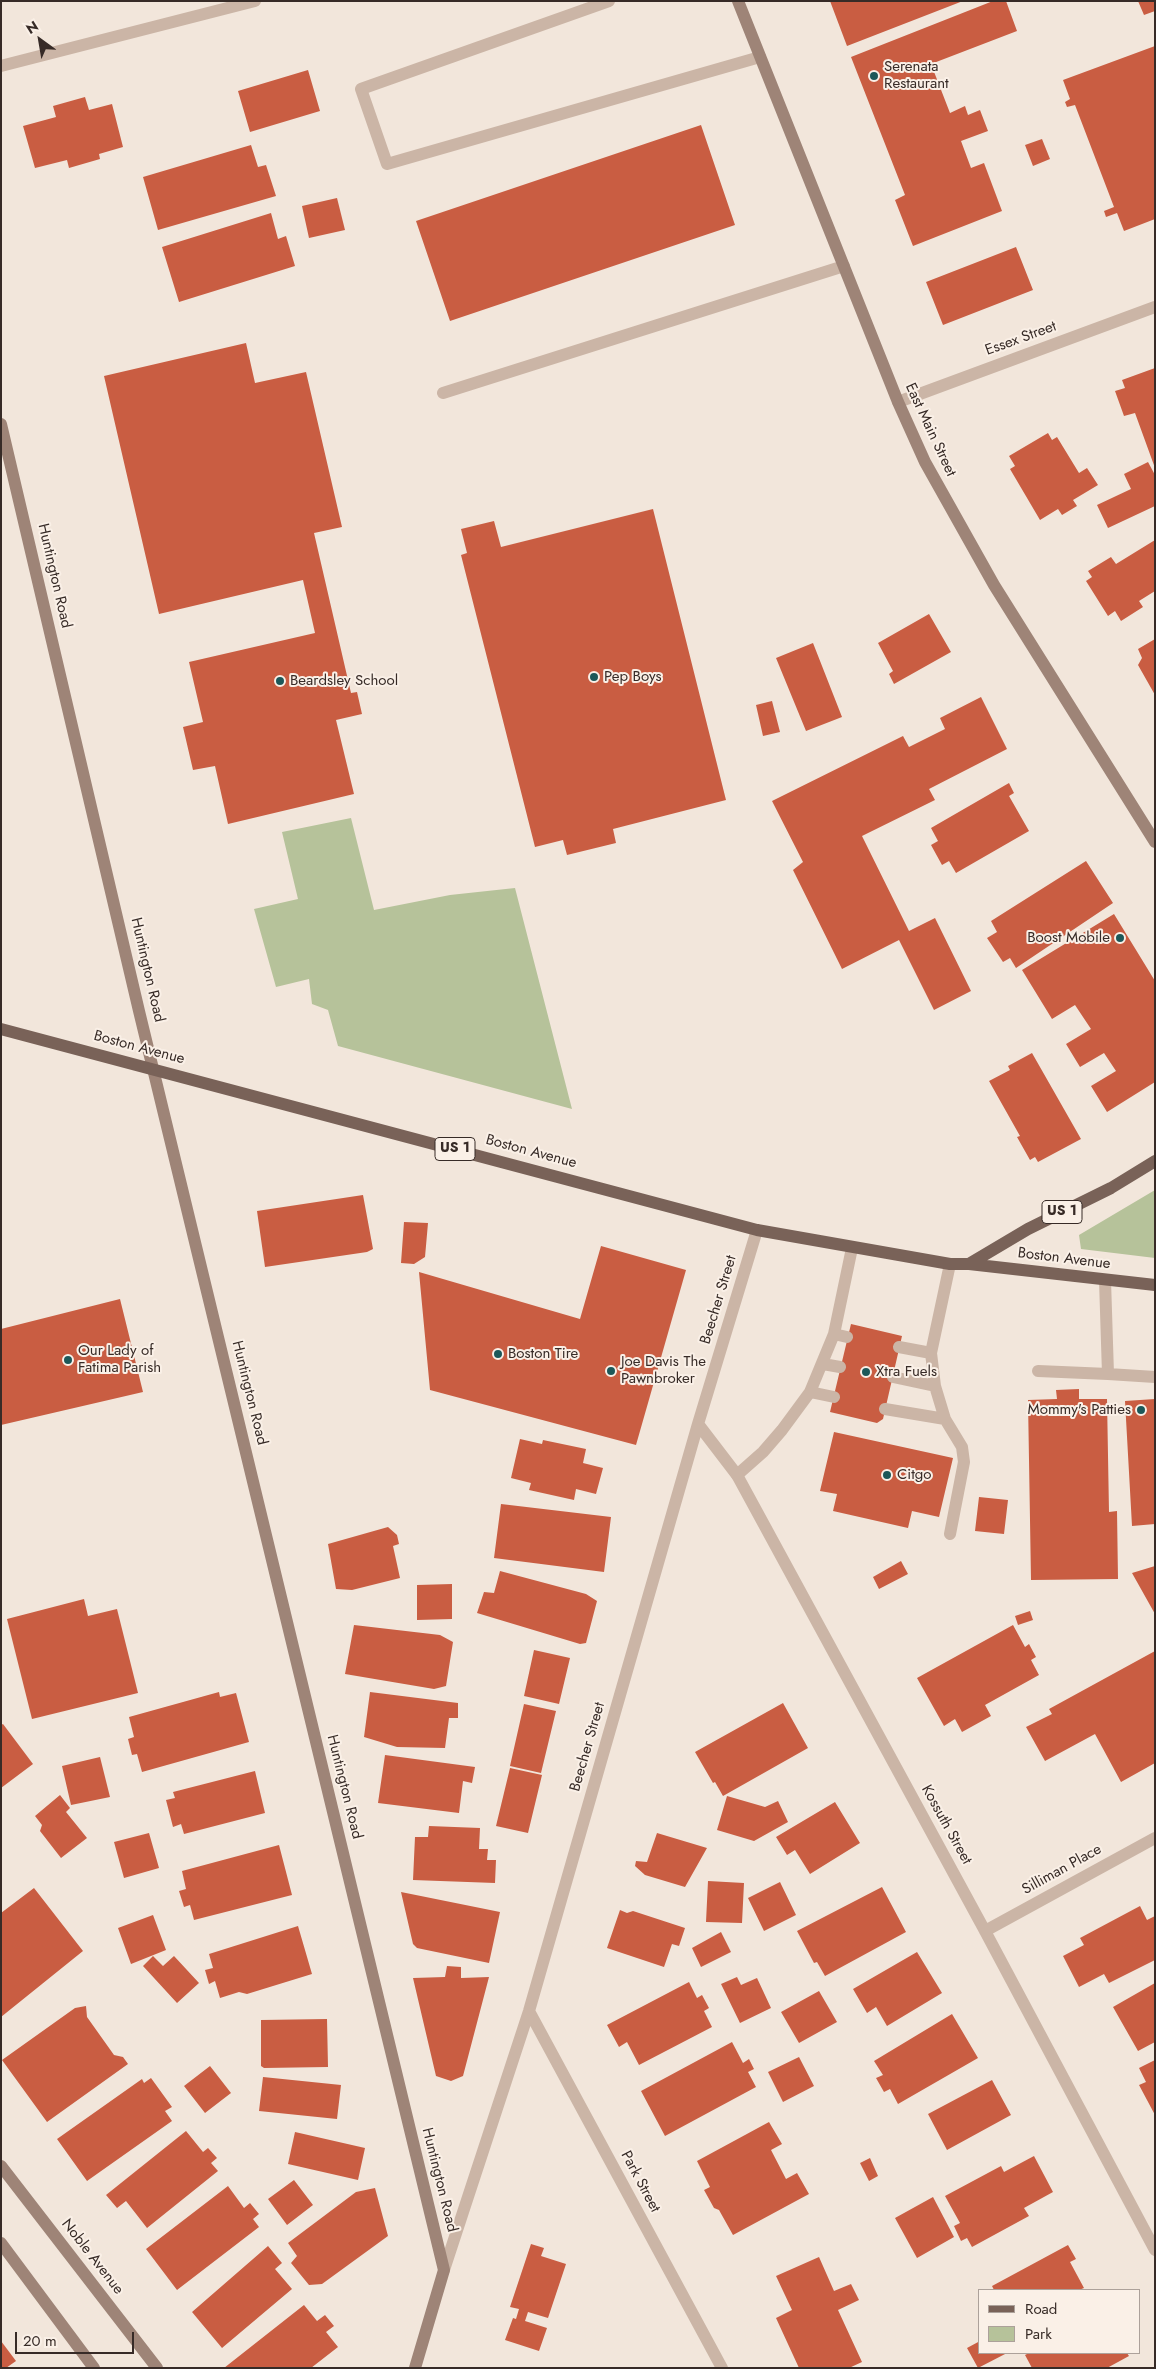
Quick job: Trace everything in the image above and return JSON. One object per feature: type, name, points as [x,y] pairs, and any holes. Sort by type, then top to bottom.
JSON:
[{"type":"main road","name":"East Main Street","points":[[738,1],[898,402],[925,462],[994,585],[1155,842]]},
{"type":"main road","name":"Huntington Road","points":[[1,424],[154,1069],[444,2270],[416,2368]]},
{"type":"main road","name":"Boston Avenue","points":[[1,1028],[757,1230],[950,1264],[969,1264],[1155,1285]]},
{"type":"main road","name":"Boston Avenue","points":[[969,1264],[1028,1229],[1111,1188],[1155,1161]]},
{"type":"main road","name":"Noble Avenue","points":[[1,2166],[158,2368]]},
{"type":"main road","points":[[1,2243],[94,2368]]},
{"type":"street","points":[[1,66],[255,1]]},
{"type":"street","points":[[609,1],[361,89],[387,164],[760,57]]},
{"type":"street","points":[[444,393],[844,266]]},
{"type":"street","name":"Essex Street","points":[[898,402],[1155,306]]},
{"type":"street","name":"Beecher Street","points":[[444,2270],[529,2011],[698,1424],[757,1230]]},
{"type":"street","points":[[737,1475],[763,1452],[810,1392],[834,1334],[852,1248]]},
{"type":"street","points":[[950,1264],[931,1353],[935,1386],[945,1419],[962,1447],[964,1462],[950,1534]]},
{"type":"street","points":[[1105,1280],[1108,1374]]},
{"type":"street","points":[[834,1334],[847,1337]]},
{"type":"street","points":[[899,1347],[931,1353]]},
{"type":"street","points":[[823,1364],[840,1367]]},
{"type":"street","points":[[1038,1371],[1155,1377]]},
{"type":"street","points":[[893,1377],[935,1386]]},
{"type":"street","points":[[810,1392],[834,1397]]},
{"type":"street","points":[[885,1409],[945,1419]]},
{"type":"street","name":"Kossuth Street","points":[[698,1424],[737,1475],[985,1931],[1155,2250]]},
{"type":"street","name":"Silliman Place","points":[[985,1931],[1155,1838]]},
{"type":"street","name":"Park Street","points":[[529,2011],[722,2368]]},
{"type":"green space","points":[[351,818],[374,910],[450,895],[515,888],[572,1109],[338,1046],[328,1010],[312,1004],[309,979],[276,987],[254,909],[298,899],[282,832]]},
{"type":"green space","points":[[1155,1190],[1155,1258],[1081,1249],[1079,1235]]},
{"type":"building","points":[[830,1],[963,1],[847,46]]},
{"type":"building","points":[[993,1],[1006,1],[1017,31],[931,64],[950,113],[965,106],[968,115],[980,110],[988,131],[961,141],[971,168],[984,163],[1002,211],[913,246],[895,200],[905,195],[851,57]]},
{"type":"building","points":[[1138,1],[1155,1],[1155,11],[1144,15]]},
{"type":"building","points":[[1155,46],[1155,219],[1124,231],[1117,213],[1106,217],[1104,211],[1114,207],[1075,105],[1067,107],[1065,102],[1070,99],[1063,80]]},
{"type":"building","points":[[308,70],[320,111],[250,132],[238,91]]},
{"type":"building","points":[[85,97],[89,110],[112,104],[123,147],[99,154],[100,159],[69,168],[67,160],[35,168],[23,126],[56,117],[53,106]]},
{"type":"building","points":[[701,125],[735,225],[450,321],[416,221]]},
{"type":"building","points":[[1042,139],[1050,159],[1033,166],[1025,145]]},
{"type":"building","points":[[251,145],[258,167],[266,165],[276,196],[158,230],[143,177]]},
{"type":"building","points":[[337,198],[345,230],[309,238],[302,206]]},
{"type":"building","points":[[271,213],[278,239],[286,236],[295,266],[179,302],[162,247]]},
{"type":"building","points":[[1016,247],[1033,290],[943,325],[926,282]]},
{"type":"building","points":[[246,343],[255,383],[306,372],[342,527],[314,533],[351,693],[357,692],[362,714],[336,720],[354,794],[228,824],[215,766],[193,770],[183,727],[203,722],[189,662],[315,633],[303,580],[159,614],[104,376]]},
{"type":"building","points":[[1155,368],[1155,468],[1135,413],[1124,416],[1115,391],[1125,388],[1122,380]]},
{"type":"building","points":[[1048,433],[1052,440],[1057,437],[1079,473],[1087,468],[1098,485],[1073,500],[1077,506],[1062,515],[1058,509],[1040,520],[1010,469],[1015,466],[1009,456]]},
{"type":"building","points":[[1148,462],[1155,475],[1155,506],[1108,528],[1097,505],[1131,489],[1124,474]]},
{"type":"building","name":"Pep Boys","points":[[653,509],[726,800],[613,829],[616,843],[567,855],[563,840],[535,847],[461,555],[467,553],[461,529],[494,521],[501,547]]},
{"type":"building","points":[[1155,540],[1155,591],[1139,601],[1143,607],[1121,621],[1115,611],[1108,616],[1086,581],[1092,577],[1088,571],[1111,557],[1116,564]]},
{"type":"building","points":[[929,614],[951,652],[894,684],[889,674],[893,671],[878,643]]},
{"type":"building","points":[[1155,639],[1155,695],[1138,665],[1142,658],[1138,649]]},
{"type":"building","points":[[813,643],[842,717],[806,731],[776,658]]},
{"type":"building","points":[[981,697],[1007,749],[929,789],[935,800],[862,836],[909,931],[935,918],[971,991],[934,1010],[899,940],[842,969],[793,870],[803,862],[772,801],[903,736],[909,747],[945,729],[940,718]]},
{"type":"building","points":[[772,701],[780,732],[763,736],[756,705]]},
{"type":"building","points":[[1009,783],[1014,793],[1009,796],[1029,831],[956,873],[949,861],[942,865],[931,845],[938,841],[931,828]]},
{"type":"building","points":[[1086,861],[1113,903],[1016,968],[1010,958],[1003,962],[987,938],[997,932],[991,921]]},
{"type":"building","points":[[1114,914],[1155,981],[1155,1082],[1107,1112],[1091,1086],[1116,1071],[1104,1053],[1080,1067],[1066,1044],[1091,1029],[1075,1005],[1052,1019],[1022,970]]},
{"type":"building","points":[[1032,1053],[1081,1139],[1038,1162],[1035,1157],[1030,1160],[1017,1137],[1020,1136],[989,1081],[1010,1070],[1008,1066]]},
{"type":"building","points":[[363,1195],[373,1249],[367,1252],[265,1267],[257,1211]]},
{"type":"building","points":[[404,1222],[428,1223],[425,1257],[414,1264],[401,1263]]},
{"type":"building","points":[[601,1246],[686,1270],[636,1445],[430,1390],[419,1272],[580,1319]]},
{"type":"building","name":"Our Lady of Fatima Parish","points":[[120,1299],[143,1392],[1,1425],[1,1329]]},
{"type":"building","name":"Xtra Fuels","points":[[851,1324],[902,1336],[883,1419],[877,1423],[830,1412]]},
{"type":"building","points":[[1079,1389],[1079,1399],[1107,1399],[1109,1512],[1117,1511],[1118,1579],[1031,1580],[1028,1400],[1057,1399],[1056,1390]]},
{"type":"building","points":[[1155,1399],[1155,1524],[1132,1526],[1125,1401]]},
{"type":"building","name":"Citgo","points":[[834,1432],[953,1458],[939,1517],[912,1511],[908,1528],[833,1511],[837,1494],[820,1491]]},
{"type":"building","points":[[520,1439],[542,1444],[543,1440],[586,1449],[583,1463],[603,1468],[596,1494],[576,1489],[574,1500],[529,1490],[531,1483],[511,1478]]},
{"type":"building","points":[[979,1497],[1008,1500],[1004,1534],[975,1531]]},
{"type":"building","points":[[501,1504],[611,1517],[604,1572],[494,1558]]},
{"type":"building","points":[[388,1527],[397,1535],[399,1544],[393,1546],[400,1578],[352,1590],[336,1589],[328,1544]]},
{"type":"building","points":[[901,1561],[908,1574],[879,1589],[873,1577]]},
{"type":"building","points":[[1155,1566],[1155,1614],[1132,1573]]},
{"type":"building","points":[[500,1571],[586,1594],[597,1601],[586,1643],[580,1644],[477,1613],[484,1592],[494,1593]]},
{"type":"building","points":[[452,1584],[452,1619],[417,1620],[417,1585]]},
{"type":"building","points":[[84,1599],[88,1616],[117,1609],[138,1693],[32,1719],[7,1619]]},
{"type":"building","points":[[1030,1611],[1033,1620],[1018,1625],[1015,1616]]},
{"type":"building","points":[[354,1625],[440,1635],[453,1642],[446,1686],[434,1689],[345,1674]]},
{"type":"building","points":[[1013,1625],[1025,1647],[1029,1644],[1036,1657],[1031,1660],[1039,1675],[985,1705],[991,1716],[962,1732],[955,1719],[944,1726],[917,1678]]},
{"type":"building","points":[[534,1650],[570,1658],[559,1704],[524,1696]]},
{"type":"building","points":[[1155,1651],[1155,1763],[1121,1782],[1095,1734],[1045,1761],[1026,1727],[1052,1714],[1049,1709]]},
{"type":"building","points":[[219,1692],[220,1697],[236,1693],[249,1742],[142,1772],[137,1754],[132,1755],[128,1739],[134,1737],[129,1717]]},
{"type":"building","points":[[370,1692],[458,1703],[458,1718],[449,1718],[445,1748],[397,1747],[364,1737]]},
{"type":"building","points":[[783,1703],[808,1748],[723,1796],[695,1752]]},
{"type":"building","points":[[524,1704],[556,1711],[541,1773],[510,1766]]},
{"type":"building","points":[[3,1724],[33,1764],[1,1788],[1,1725]]},
{"type":"building","points":[[385,1755],[475,1767],[472,1783],[463,1781],[459,1813],[378,1803]]},
{"type":"building","points":[[100,1757],[110,1797],[71,1805],[62,1766]]},
{"type":"building","points":[[510,1768],[542,1775],[528,1833],[496,1826]]},
{"type":"building","points":[[255,1771],[265,1813],[184,1834],[181,1824],[173,1827],[166,1800],[175,1798],[173,1792]]},
{"type":"building","points":[[60,1795],[70,1808],[66,1812],[87,1838],[61,1858],[40,1831],[42,1825],[35,1816]]},
{"type":"building","points":[[727,1796],[765,1807],[778,1801],[788,1822],[754,1841],[717,1830]]},
{"type":"building","points":[[835,1802],[860,1843],[810,1874],[795,1850],[787,1855],[776,1837]]},
{"type":"building","points":[[429,1826],[480,1828],[479,1849],[488,1849],[487,1860],[496,1860],[495,1883],[413,1880],[415,1837],[428,1837]]},
{"type":"building","points":[[149,1833],[159,1868],[124,1878],[114,1842]]},
{"type":"building","points":[[657,1833],[707,1848],[685,1887],[645,1875],[635,1866],[636,1861],[647,1862]]},
{"type":"building","points":[[279,1845],[292,1895],[194,1920],[190,1905],[184,1907],[179,1891],[186,1889],[182,1871]]},
{"type":"building","points":[[708,1881],[744,1883],[742,1923],[706,1922]]},
{"type":"building","points":[[780,1882],[796,1915],[764,1931],[748,1898]]},
{"type":"building","points":[[882,1887],[906,1932],[825,1976],[817,1962],[814,1963],[797,1931]]},
{"type":"building","points":[[34,1888],[83,1951],[1,2017],[1,1913]]},
{"type":"building","points":[[401,1892],[500,1912],[489,1963],[417,1948],[413,1944]]},
{"type":"building","points":[[1140,1906],[1147,1920],[1155,1916],[1155,1960],[1109,1983],[1104,1974],[1079,1987],[1063,1956],[1084,1945],[1080,1938]]},
{"type":"building","points":[[620,1910],[627,1913],[633,1911],[685,1928],[679,1946],[672,1944],[664,1967],[607,1948]]},
{"type":"building","points":[[153,1915],[166,1950],[131,1964],[118,1928]]},
{"type":"building","points":[[298,1926],[312,1974],[247,1994],[239,1992],[220,1998],[215,1981],[209,1984],[205,1970],[213,1968],[209,1954]]},
{"type":"building","points":[[721,1932],[731,1952],[701,1967],[692,1948]]},
{"type":"building","points":[[917,1952],[942,1993],[887,2026],[876,2007],[867,2013],[853,1989]]},
{"type":"building","points":[[153,1956],[163,1966],[174,1956],[199,1983],[177,2003],[143,1966]]},
{"type":"building","points":[[447,1966],[461,1967],[461,1978],[489,1977],[463,2076],[451,2081],[436,2076],[413,1978],[445,1977]]},
{"type":"building","points":[[737,1977],[741,1985],[757,1978],[771,2008],[740,2023],[721,1984]]},
{"type":"building","points":[[689,1982],[697,1998],[702,1995],[709,2008],[704,2011],[712,2027],[639,2065],[627,2042],[619,2047],[607,2025]]},
{"type":"building","points":[[1155,1983],[1155,2042],[1138,2051],[1113,2007]]},
{"type":"building","points":[[819,1991],[837,2022],[799,2043],[781,2012]]},
{"type":"building","points":[[86,2006],[87,2017],[114,2055],[123,2057],[128,2064],[47,2122],[2,2060],[75,2008]]},
{"type":"building","points":[[952,2014],[978,2058],[898,2104],[890,2089],[884,2092],[876,2078],[883,2075],[874,2061]]},
{"type":"building","points":[[327,2019],[328,2067],[264,2068],[261,2066],[261,2020]]},
{"type":"building","points":[[732,2042],[743,2063],[749,2059],[754,2069],[748,2072],[756,2087],[665,2136],[641,2091]]},
{"type":"building","points":[[799,2057],[814,2086],[783,2102],[768,2072]]},
{"type":"building","points":[[1155,2060],[1155,2115],[1139,2085],[1146,2082],[1139,2068]]},
{"type":"building","points":[[210,2066],[231,2093],[205,2113],[184,2086]]},
{"type":"building","points":[[263,2077],[341,2085],[337,2119],[259,2111]]},
{"type":"building","points":[[151,2078],[172,2107],[165,2111],[172,2121],[87,2181],[57,2139],[142,2079],[144,2083]]},
{"type":"building","points":[[992,2080],[1011,2115],[947,2150],[928,2114]]},
{"type":"building","points":[[769,2122],[782,2144],[771,2150],[786,2179],[797,2173],[809,2194],[733,2235],[719,2210],[714,2208],[704,2190],[710,2187],[697,2161]]},
{"type":"building","points":[[186,2131],[203,2152],[208,2148],[217,2158],[211,2163],[218,2171],[147,2228],[126,2201],[117,2208],[106,2195]]},
{"type":"building","points":[[295,2132],[365,2148],[358,2180],[288,2164]]},
{"type":"building","points":[[1034,2156],[1053,2192],[1024,2208],[1029,2216],[972,2247],[967,2238],[961,2241],[954,2226],[960,2223],[945,2196],[1001,2166],[1004,2172]]},
{"type":"building","points":[[870,2158],[878,2176],[869,2181],[860,2163]]},
{"type":"building","points":[[294,2180],[313,2205],[287,2225],[268,2199]]},
{"type":"building","points":[[228,2186],[244,2208],[250,2203],[259,2214],[253,2219],[259,2227],[177,2290],[146,2249]]},
{"type":"building","points":[[375,2188],[388,2236],[322,2284],[309,2285],[291,2263],[297,2256],[288,2243],[356,2192]]},
{"type":"building","points":[[933,2197],[954,2237],[917,2258],[895,2218]]},
{"type":"building","points":[[531,2244],[544,2248],[541,2256],[566,2264],[548,2318],[528,2312],[525,2321],[547,2328],[539,2351],[505,2340],[513,2318],[516,2319],[519,2309],[510,2307]]},
{"type":"building","points":[[1068,2245],[1076,2259],[1070,2262],[1084,2288],[994,2289],[992,2286]]},
{"type":"building","points":[[268,2246],[282,2263],[275,2269],[292,2289],[222,2348],[192,2312]]},
{"type":"building","points":[[819,2257],[834,2291],[851,2284],[859,2300],[838,2310],[862,2362],[849,2368],[799,2368],[776,2318],[792,2310],[776,2276]]},
{"type":"building","points":[[304,2305],[317,2321],[325,2315],[334,2326],[326,2332],[338,2347],[311,2368],[224,2368]]},
{"type":"building","points":[[1,2341],[16,2361],[6,2368],[1,2368]]},
{"type":"building","points":[[978,2342],[978,2354],[1005,2354],[978,2368],[967,2348]]},
{"type":"building","points":[[1128,2354],[1129,2356],[1107,2368],[1032,2368],[1025,2355]]},
{"type":"place","name":"Serenata Restaurant","points":[[874,76]]},
{"type":"place","name":"Pep Boys","points":[[594,677]]},
{"type":"place","name":"Beardsley School","points":[[280,681]]},
{"type":"place","name":"Boost Mobile","points":[[1120,938]]},
{"type":"place","name":"Boston Tire","points":[[498,1354]]},
{"type":"place","name":"Our Lady of Fatima Parish","points":[[68,1360]]},
{"type":"place","name":"Joe Davis The Pawnbroker","points":[[611,1371]]},
{"type":"place","name":"Xtra Fuels","points":[[866,1372]]},
{"type":"place","name":"Mommy's Patties","points":[[1141,1410]]},
{"type":"place","name":"Citgo","points":[[887,1475]]}]
